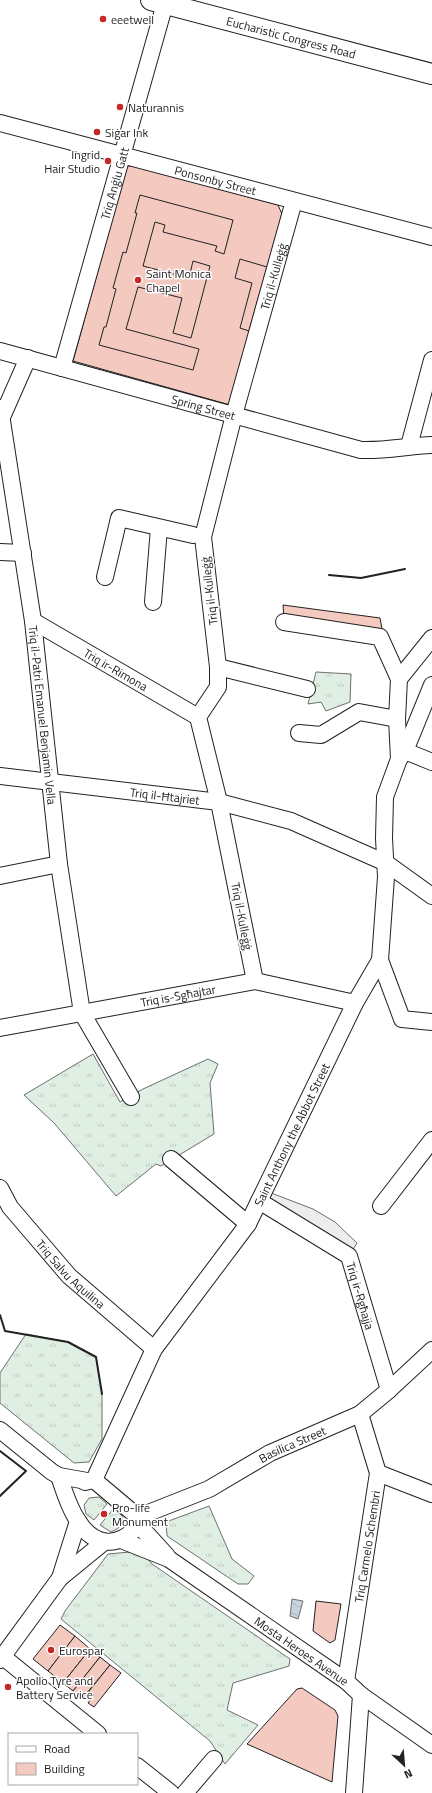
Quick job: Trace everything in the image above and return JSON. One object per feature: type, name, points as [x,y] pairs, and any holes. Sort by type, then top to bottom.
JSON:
[{"type":"main road","name":"Eucharistic Congress Road","points":[[161,1],[432,74]]},
{"type":"street","name":"Triq Anġlu Gatt","points":[[62,368],[123,155],[161,1]]},
{"type":"street","name":"Ponsonby Street","points":[[0,123],[432,237]]},
{"type":"street","name":"Triq il-Kulleġġ","points":[[255,981],[219,802],[198,717],[218,687],[218,667],[203,537],[234,415],[294,201]]},
{"type":"street","name":"Spring Street","points":[[0,351],[361,450],[376,451],[409,446],[432,445]]},
{"type":"street","name":"Triq il-Patri Emanuel Benjamin Vella","points":[[28,358],[1,412],[33,621],[59,864],[82,1013]]},
{"type":"street","points":[[409,446],[432,360]]},
{"type":"street","points":[[105,577],[119,518],[193,535]]},
{"type":"street","points":[[153,602],[159,528]]},
{"type":"street","points":[[0,552],[23,553]]},
{"type":"street","name":"Triq ir-Rimona","points":[[33,621],[198,717]]},
{"type":"street","points":[[284,622],[380,637],[399,679],[432,638]]},
{"type":"street","points":[[218,667],[307,689]]},
{"type":"street","name":"Saint Anthony the Abbot Street","points":[[399,679],[397,719],[402,755]]},
{"type":"street","name":"Saint Anthony the Abbot Street","points":[[70,1505],[75,1492],[91,1480],[154,1349],[248,1224],[355,1004],[380,960],[386,870],[384,838],[385,797],[432,685]]},
{"type":"street","points":[[299,733],[321,735],[359,712],[397,719]]},
{"type":"street","points":[[402,755],[432,762]]},
{"type":"street","name":"Triq il-Ħtajriet","points":[[0,776],[219,802],[291,821],[352,848],[386,870]]},
{"type":"street","name":"Triq il-Ħtajriet","points":[[324,836],[432,896]]},
{"type":"street","points":[[352,848],[384,838]]},
{"type":"street","points":[[0,876],[59,864]]},
{"type":"street","points":[[380,960],[402,1019],[432,1022]]},
{"type":"street","name":"Triq is-Sgħajtar","points":[[0,1028],[255,981],[355,1004]]},
{"type":"street","points":[[82,1013],[131,1097]]},
{"type":"street","points":[[381,1206],[432,1140]]},
{"type":"street","points":[[171,1159],[248,1224]]},
{"type":"street","name":"Triq Salvu Aquilina","points":[[0,1188],[10,1207],[69,1276],[154,1349]]},
{"type":"street","name":"Triq ir-Rgħajja","points":[[259,1201],[349,1256],[389,1390]]},
{"type":"street","name":"Basilica Street","points":[[138,1520],[209,1489],[270,1453],[360,1414],[389,1390],[432,1350]]},
{"type":"street","name":"Triq Carmelo Schembri","points":[[346,1681],[378,1473],[360,1414]]},
{"type":"street","points":[[0,1430],[59,1476],[91,1480]]},
{"type":"street","points":[[378,1473],[432,1494]]},
{"type":"street","points":[[59,1476],[78,1521],[90,1535],[104,1542]]},
{"type":"street","name":"Mosta Heroes Avenue","points":[[91,1480],[138,1520],[169,1558]]},
{"type":"street","points":[[97,1733],[1,1658],[60,1578],[104,1542],[121,1540],[136,1528],[138,1520]]},
{"type":"street","points":[[60,1578],[78,1521]]},
{"type":"street","name":"Mosta Heroes Avenue","points":[[121,1540],[169,1558],[346,1681],[361,1695],[432,1745]]},
{"type":"street","points":[[354,1793],[361,1695]]},
{"type":"street","points":[[185,1793],[214,1759]]},
{"type":"street","points":[[138,1767],[171,1793]]},
{"type":"green space","points":[[316,672],[351,674],[350,702],[326,711],[321,702],[308,704]]},
{"type":"green space","points":[[93,1054],[120,1102],[143,1089],[208,1059],[218,1064],[210,1083],[214,1134],[161,1166],[156,1164],[116,1196],[54,1123],[24,1095]]},
{"type":"green space","points":[[26,1334],[68,1342],[96,1357],[102,1394],[102,1439],[89,1462],[74,1463],[0,1403],[0,1373]]},
{"type":"green space","points":[[99,1497],[107,1504],[94,1520],[86,1514],[84,1505],[89,1498]]},
{"type":"green space","points":[[209,1506],[232,1559],[254,1576],[248,1584],[238,1584],[167,1536],[166,1522]]},
{"type":"green space","points":[[114,1508],[122,1516],[123,1524],[111,1532],[100,1525]]},
{"type":"green space","points":[[130,1552],[146,1557],[152,1564],[290,1659],[289,1666],[233,1683],[227,1710],[258,1725],[225,1764],[210,1741],[61,1619],[65,1611],[108,1554]]},
{"type":"shaded area","points":[[266,1191],[313,1209],[335,1222],[357,1243],[349,1256],[260,1201]]},
{"type":"water","points":[[292,1599],[303,1601],[298,1619],[290,1616]]},
{"type":"building","points":[[127,166],[134,166],[278,205],[282,214],[230,405],[73,361]]},
{"type":"building","points":[[140,195],[233,220],[224,254],[215,251],[217,246],[163,232],[165,225],[155,222],[143,266],[189,278],[193,261],[210,266],[191,338],[173,333],[182,298],[138,287],[126,329],[199,349],[193,370],[99,345],[104,327],[106,327],[116,289],[113,288],[123,252],[126,253],[137,213],[135,213]]},
{"type":"building","points":[[240,259],[267,267],[249,331],[240,328],[252,283],[235,278]]},
{"type":"building","points":[[283,605],[380,618],[383,634],[284,618]]},
{"type":"building","points":[[316,1601],[341,1604],[335,1640],[330,1643],[313,1631]]},
{"type":"building","points":[[60,1625],[75,1636],[48,1671],[33,1659]]},
{"type":"building","points":[[75,1636],[90,1649],[63,1683],[48,1671]]},
{"type":"building","points":[[90,1649],[100,1657],[73,1691],[63,1683]]},
{"type":"building","points":[[100,1657],[110,1665],[82,1699],[73,1691]]},
{"type":"building","points":[[110,1665],[121,1673],[94,1707],[88,1703],[94,1695],[89,1691]]},
{"type":"building","points":[[302,1688],[335,1710],[338,1716],[332,1782],[247,1744],[297,1689]]},
{"type":"wall","points":[[329,575],[361,578],[405,569]]},
{"type":"wall","points":[[0,1315],[5,1331],[68,1342],[96,1357],[102,1394]]},
{"type":"wall","points":[[0,1451],[26,1471],[0,1496]]},
{"type":"place","name":"eeetwell","points":[[103,19]]},
{"type":"place","name":"Naturannis","points":[[120,107]]},
{"type":"place","name":"Siġar Ink","points":[[97,132]]},
{"type":"place","name":"Ingrid Hair Studio","points":[[108,161]]},
{"type":"place","name":"Saint Monica Chapel","points":[[138,280]]},
{"type":"place","name":"Pro-life Monument","points":[[104,1514]]},
{"type":"place","name":"Eurospar","points":[[51,1650]]},
{"type":"place","name":"Apollo Tyre and Battery Service","points":[[8,1687]]}]
